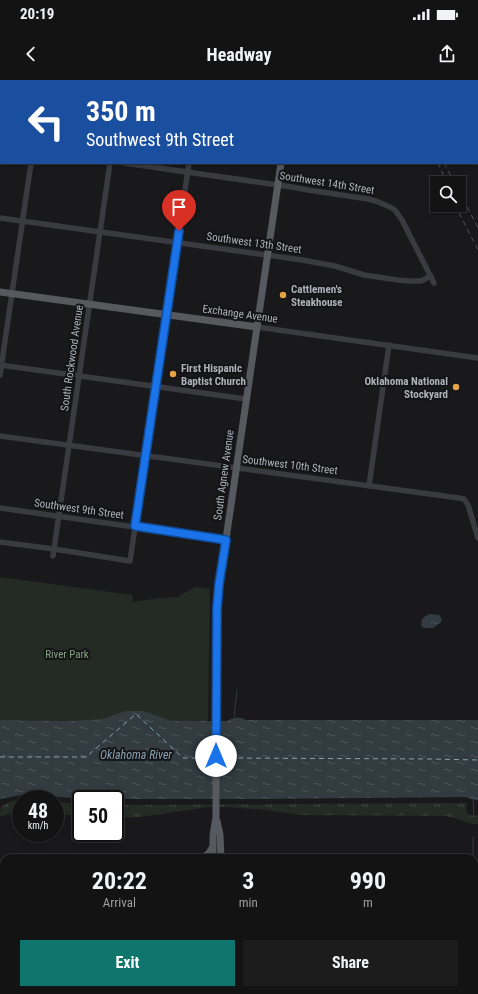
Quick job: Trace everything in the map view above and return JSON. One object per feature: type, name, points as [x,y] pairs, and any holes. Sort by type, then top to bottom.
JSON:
[{"type":"main road","name":"South Agnew Avenue","points":[[220,854],[216,835],[216,681],[217,608],[219,584],[281,164]]},
{"type":"main road","name":"Exchange Avenue","points":[[0,292],[257,327]]},
{"type":"main road","name":"South Agnew Avenue","points":[[213,854],[212,848],[216,835]]},
{"type":"main road","points":[[208,854],[212,848]]},
{"type":"street","points":[[0,375],[31,164]]},
{"type":"street","name":"South Rockwood Avenue","points":[[52,556],[110,164]]},
{"type":"street","name":"Southwest 14th Street","points":[[131,164],[368,199],[390,206],[402,220],[434,283]]},
{"type":"street","points":[[0,542],[130,561],[189,164]]},
{"type":"street","name":"Southwest 13th Street","points":[[0,218],[268,255],[334,266],[364,275],[409,282],[421,281],[431,276]]},
{"type":"street","name":"Exchange Avenue","points":[[257,327],[478,358]]},
{"type":"street","points":[[369,486],[389,345]]},
{"type":"street","points":[[1,365],[246,400]]},
{"type":"street","name":"Southwest 10th Street","points":[[0,436],[464,499],[468,505],[478,538]]},
{"type":"street","name":"Southwest 9th Street","points":[[0,508],[226,540]]},
{"type":"green space","name":"River Park","points":[[0,577],[133,595],[132,602],[177,597],[195,587],[210,589],[208,721],[172,721],[125,711],[102,719],[67,721],[0,720]]},
{"type":"green space","points":[[12,802],[12,814],[0,816],[1,807]]},
{"type":"green space","points":[[64,803],[72,803],[72,815],[64,814]]},
{"type":"green space","points":[[467,803],[466,809],[468,815],[478,816],[478,824],[473,824],[447,816],[301,815],[266,810],[225,807],[209,807],[140,817],[124,818],[124,805]]},
{"type":"water","points":[[429,614],[439,615],[442,619],[441,622],[433,628],[424,628],[421,626],[422,619]]},
{"type":"water","name":"Oklahoma River","points":[[125,711],[143,711],[172,721],[227,721],[236,718],[246,720],[478,720],[478,800],[466,797],[124,799],[124,790],[72,790],[72,798],[64,797],[64,790],[12,790],[12,797],[0,799],[0,720],[67,721],[102,719]]},
{"type":"waterway","points":[[234,717],[237,690]]},
{"type":"waterway","points":[[473,799],[474,816]]},
{"type":"waterway","points":[[473,837],[473,854]]},
{"type":"ferry route","points":[[0,757],[86,757],[136,714],[183,758],[212,758]]},
{"type":"ferry route","points":[[220,758],[478,760]]},
{"type":"railway","points":[[438,164],[444,176]]},
{"type":"railway","points":[[445,164],[451,176]]},
{"type":"railway","points":[[466,205],[478,228]]},
{"type":"railway","points":[[459,212],[478,250]]},
{"type":"place","name":"Cattlemen's Steakhouse","points":[[283,295]]},
{"type":"place","name":"First Hispanic Baptist Church","points":[[173,374]]},
{"type":"place","name":"Oklahoma National Stockyard","points":[[456,387]]},
{"type":"route","points":[[179,231],[135,526],[226,540],[219,584],[216,624],[216,756]]}]
